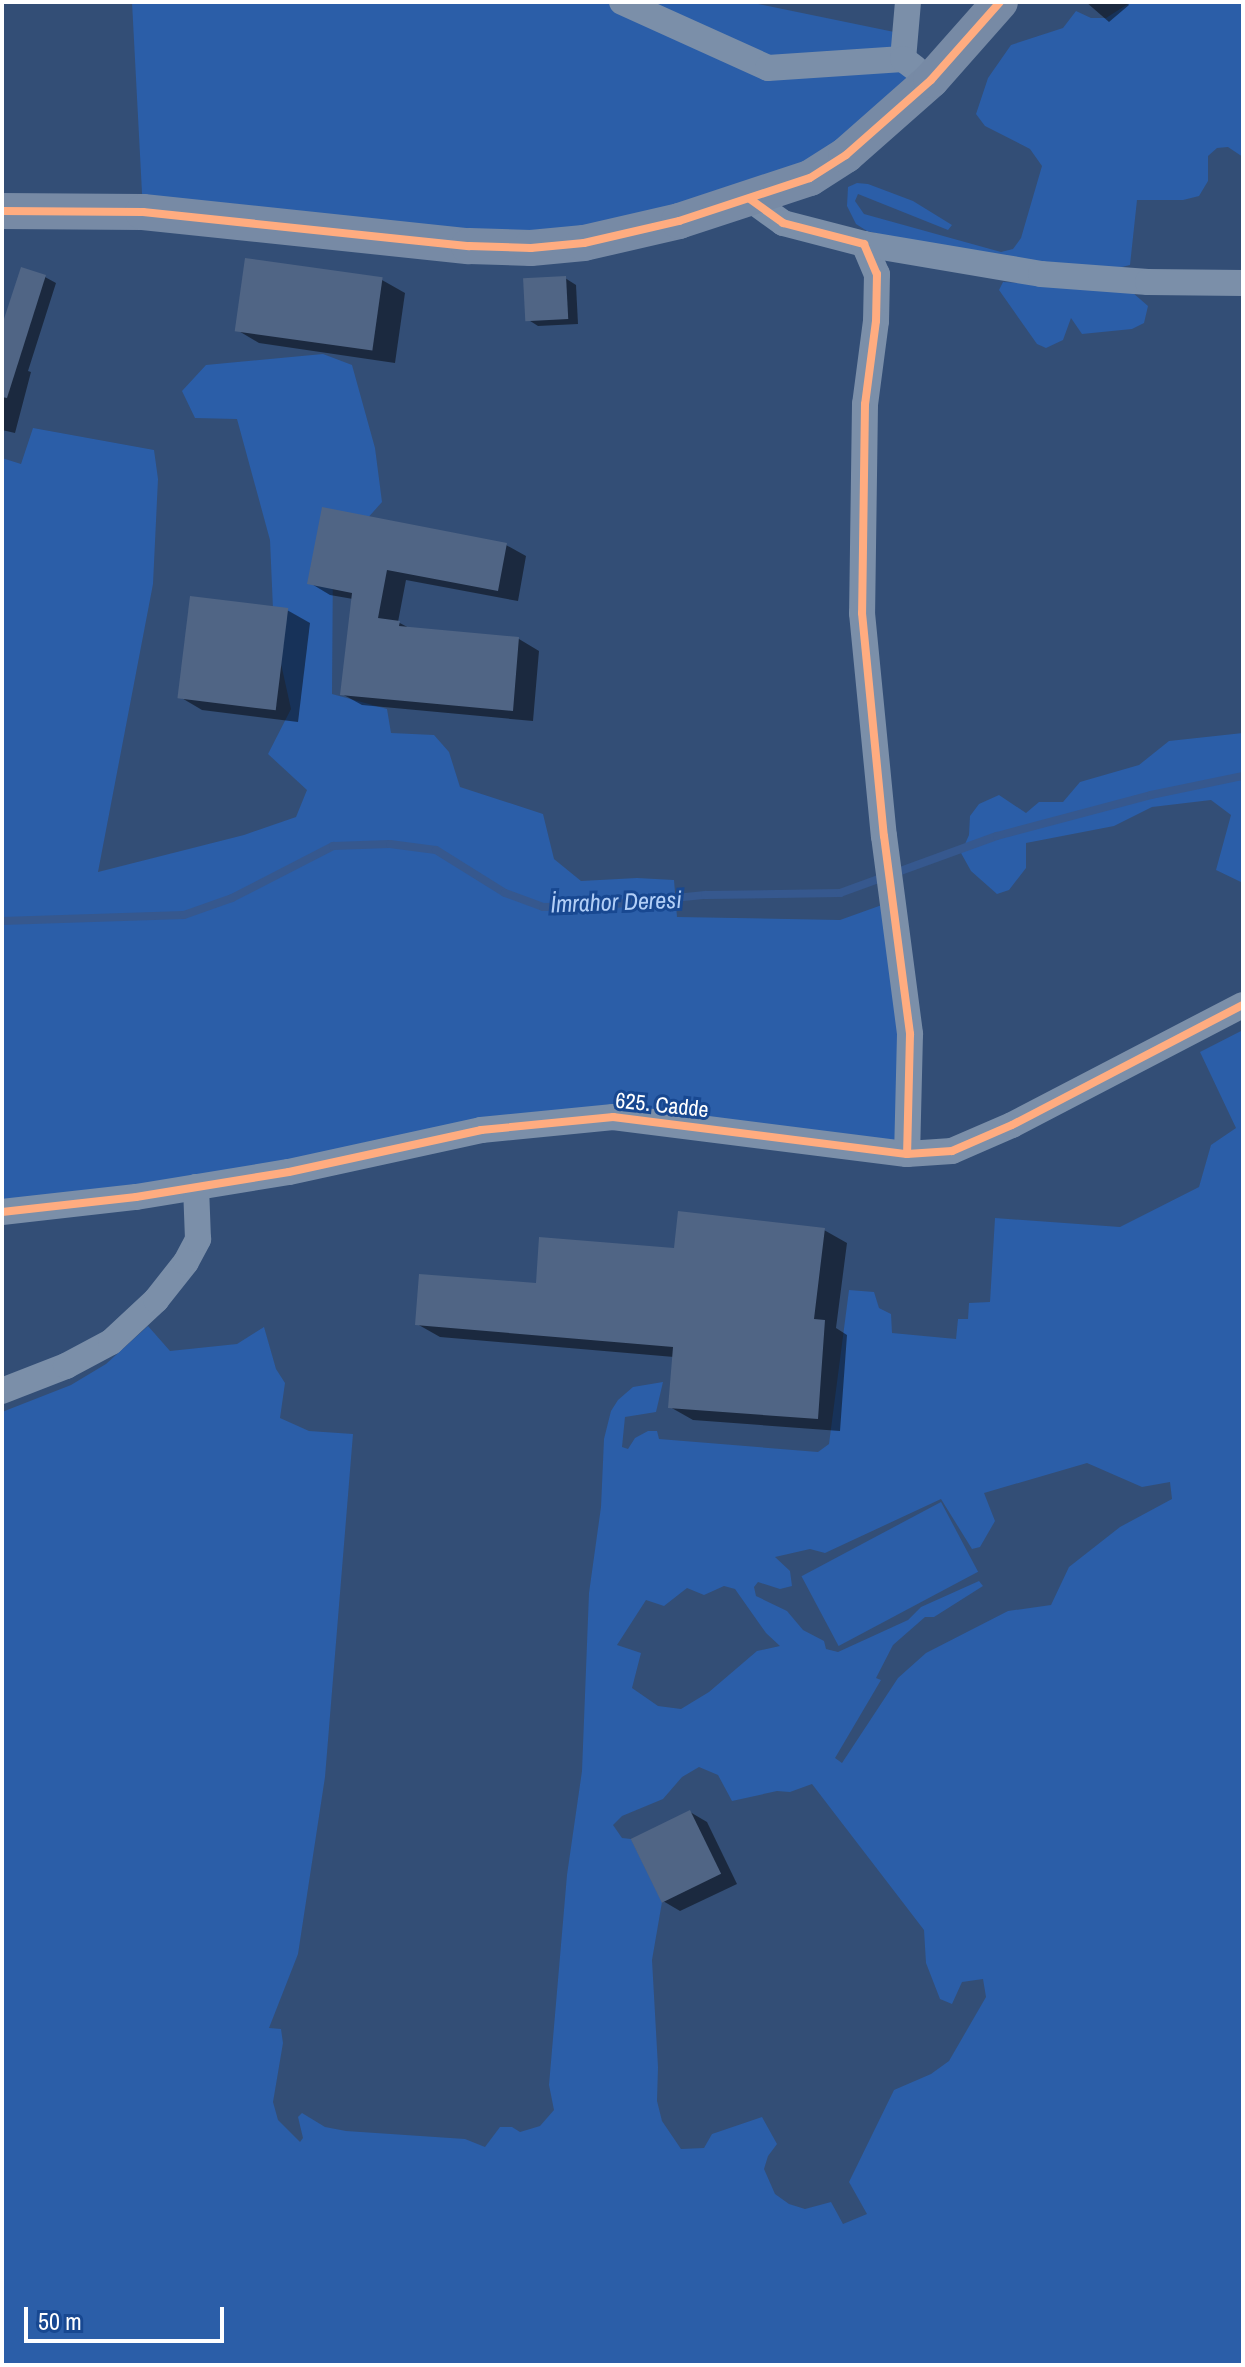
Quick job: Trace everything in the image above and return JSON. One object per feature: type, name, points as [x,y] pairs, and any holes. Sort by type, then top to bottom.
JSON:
[{"type":"street","points":[[622,2],[768,68],[917,69]]},
{"type":"street","points":[[908,2],[917,69]]},
{"type":"street","points":[[2,211],[143,212],[469,246],[531,248],[584,243],[750,199],[810,178],[834,162],[917,69],[1000,2]]},
{"type":"street","points":[[750,199],[783,223],[864,244],[1041,274],[1148,282],[1243,283]]},
{"type":"street","points":[[864,244],[877,274],[876,321],[865,404],[862,613],[886,855],[910,1034],[907,1154]]},
{"type":"street","name":"625. Cadde","points":[[2,1212],[289,1172],[481,1130],[613,1117],[907,1154],[952,1151],[999,1131],[1243,1005]]},
{"type":"street","points":[[2,1391],[66,1366],[111,1342],[156,1300],[186,1262],[198,1239],[196,1187]]},
{"type":"shaded area","points":[[132,2],[748,2],[904,34],[931,80],[846,154],[584,243],[143,212]]},
{"type":"shaded area","points":[[1131,2],[1243,2],[1243,157],[1228,147],[1217,148],[1208,156],[1208,181],[1199,196],[1183,200],[1137,200],[1130,265],[1118,268],[1133,293],[1148,306],[1144,323],[1132,329],[1082,334],[1071,318],[1063,340],[1046,348],[1037,344],[999,290],[1003,282],[1022,283],[907,241],[867,231],[856,224],[847,206],[848,187],[857,183],[868,184],[913,201],[952,225],[948,230],[858,194],[855,201],[864,214],[1001,252],[1013,249],[1021,238],[1042,166],[1030,149],[985,126],[976,114],[988,78],[1011,45],[1063,28],[1076,11],[1091,18],[1106,18]]},
{"type":"shaded area","points":[[323,354],[352,365],[375,448],[382,502],[333,557],[332,694],[387,709],[391,733],[434,735],[449,752],[460,787],[543,814],[554,859],[581,881],[674,880],[677,917],[840,920],[893,901],[907,1154],[613,1117],[2,1212],[2,458],[21,464],[33,428],[154,450],[158,479],[153,584],[98,872],[244,835],[296,817],[307,790],[268,754],[291,709],[274,632],[270,540],[237,419],[195,418],[182,391],[206,365]]},
{"type":"shaded area","points":[[1243,733],[1243,883],[1216,870],[1231,815],[1211,800],[1152,807],[1114,826],[1026,843],[1026,868],[1009,890],[997,894],[971,871],[961,853],[969,835],[970,816],[979,804],[999,795],[1026,813],[1039,802],[1063,802],[1080,782],[1139,765],[1169,741]]},
{"type":"shaded area","points":[[1243,1030],[1243,2365],[2,2365],[2,1412],[71,1385],[106,1364],[148,1326],[170,1351],[237,1344],[264,1327],[276,1369],[285,1383],[280,1418],[309,1431],[353,1434],[325,1777],[298,1954],[269,2028],[281,2029],[283,2043],[273,2102],[278,2120],[300,2142],[303,2138],[298,2117],[302,2113],[325,2127],[346,2131],[465,2139],[485,2147],[500,2127],[512,2127],[520,2132],[540,2126],[554,2110],[549,2085],[567,1875],[582,1771],[589,1593],[601,1507],[604,1439],[611,1411],[618,1400],[633,1387],[663,1382],[656,1412],[625,1417],[622,1447],[628,1449],[635,1438],[648,1431],[657,1431],[659,1439],[818,1452],[829,1444],[849,1290],[874,1292],[879,1308],[891,1314],[892,1333],[956,1339],[958,1319],[968,1319],[969,1303],[990,1302],[995,1218],[1120,1227],[1199,1187],[1211,1145],[1236,1128],[1200,1052]],"holes":[[[1087,1463],[1142,1487],[1170,1482],[1172,1499],[1120,1527],[1069,1567],[1051,1605],[1008,1611],[926,1653],[898,1678],[842,1763],[835,1758],[881,1680],[876,1678],[893,1645],[925,1617],[934,1617],[983,1586],[979,1581],[921,1607],[908,1620],[838,1652],[826,1649],[824,1641],[803,1630],[787,1611],[756,1596],[754,1587],[758,1582],[780,1589],[792,1586],[790,1571],[775,1557],[810,1549],[825,1553],[941,1499],[972,1549],[980,1547],[995,1521],[984,1493]],[[724,1586],[735,1589],[766,1633],[780,1646],[757,1651],[709,1692],[681,1709],[658,1706],[632,1688],[641,1653],[617,1645],[646,1600],[664,1606],[687,1588],[704,1595]],[[699,1767],[718,1775],[732,1801],[777,1791],[790,1792],[812,1784],[924,1930],[926,1963],[940,1999],[952,2004],[962,1982],[983,1979],[986,1997],[949,2061],[931,2074],[894,2090],[849,2182],[867,2214],[843,2224],[831,2202],[805,2209],[789,2204],[775,2194],[764,2169],[768,2156],[777,2144],[762,2117],[712,2134],[704,2148],[681,2149],[662,2121],[657,2101],[652,1960],[662,1902],[631,1839],[622,1838],[613,1825],[622,1816],[663,1799],[682,1777]]]},
{"type":"shaded area","points":[[941,1502],[978,1572],[839,1646],[801,1576]]},
{"type":"building","points":[[245,258],[383,277],[372,351],[235,331]]},
{"type":"building","points":[[21,267],[46,275],[7,398],[2,397],[2,325]]},
{"type":"building","points":[[566,276],[568,319],[525,321],[523,278]]},
{"type":"building","points":[[322,507],[507,543],[498,591],[387,570],[378,618],[400,621],[399,626],[519,637],[513,711],[340,695],[352,593],[307,584]]},
{"type":"building","points":[[190,596],[288,608],[276,710],[177,698]]},
{"type":"building","points":[[678,1211],[825,1228],[814,1319],[825,1320],[818,1419],[668,1408],[673,1347],[415,1325],[419,1274],[536,1283],[539,1237],[674,1248]]},
{"type":"building","points":[[690,1810],[721,1874],[662,1903],[631,1839]]},
{"type":"waterway","name":"İmrahor Deresi","points":[[2,921],[184,915],[232,898],[333,846],[390,844],[436,850],[505,893],[543,907],[596,906],[705,895],[840,893],[997,836],[1151,795],[1243,776]]},
{"type":"cycle path","points":[[2,211],[143,212],[469,246],[531,248],[584,243],[679,221],[810,178],[846,155],[931,80],[1000,2]]},
{"type":"cycle path","points":[[750,199],[783,223],[864,244],[877,274],[876,321],[865,404],[862,613],[884,836],[910,1034],[907,1154]]},
{"type":"cycle path","points":[[2,1212],[136,1197],[289,1172],[481,1130],[613,1117],[907,1154],[952,1151],[1012,1125],[1243,1005]]}]
